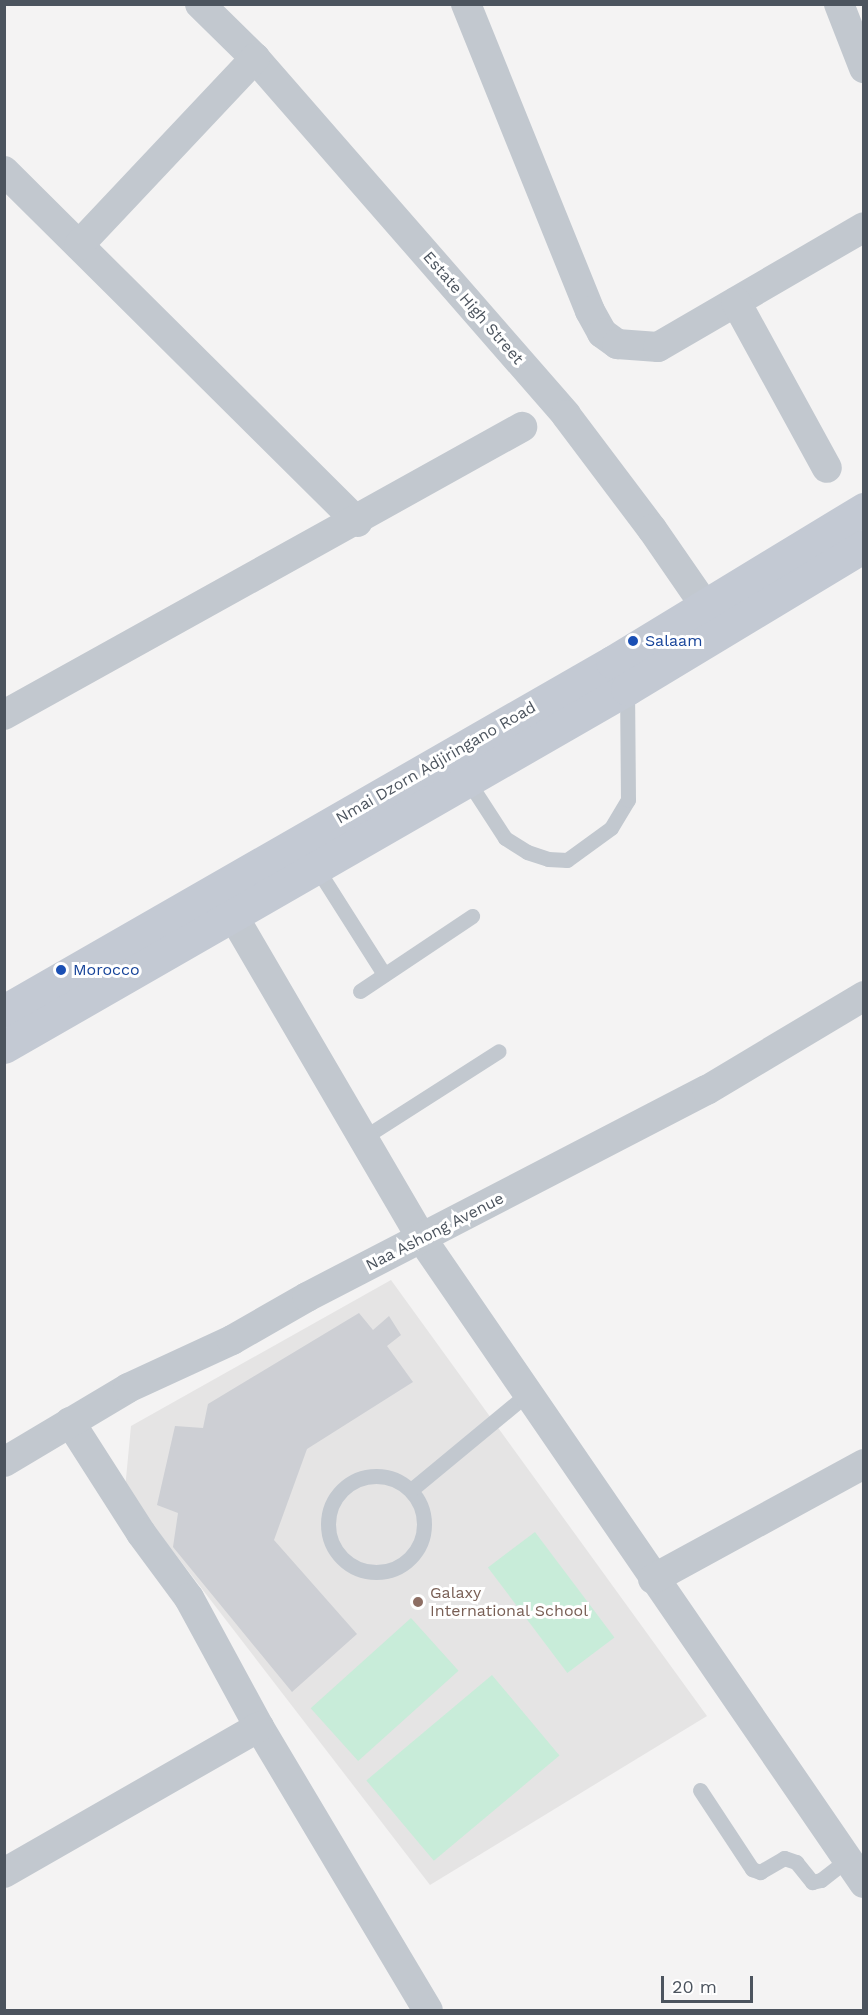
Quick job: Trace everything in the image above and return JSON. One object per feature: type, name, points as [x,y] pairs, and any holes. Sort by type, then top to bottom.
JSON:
[{"type":"main road","name":"Nmai Dzorn Adjiringano Road","points":[[4,1047],[224,901],[316,867],[627,689],[713,618],[864,509]]},
{"type":"main road","name":"Nmai Dzorn Adjiringano Road","points":[[4,1011],[224,901],[713,618],[864,546]]},
{"type":"street","name":"Estate High Street","points":[[200,4],[255,58],[566,415],[713,618]]},
{"type":"street","points":[[466,4],[602,333],[617,344],[658,347],[864,227]]},
{"type":"street","points":[[839,4],[864,68]]},
{"type":"street","points":[[79,244],[255,58]]},
{"type":"street","points":[[4,171],[357,522]]},
{"type":"street","points":[[736,302],[827,468]]},
{"type":"street","points":[[4,715],[357,522],[522,427]]},
{"type":"street","points":[[224,901],[422,1239],[653,1579],[858,1864]]},
{"type":"street","name":"Naa Ashong Avenue","points":[[4,1462],[128,1388],[232,1340],[307,1297],[707,1090],[864,996]]},
{"type":"street","points":[[70,1422],[129,1516],[189,1598],[259,1727],[428,2010]]},
{"type":"street","points":[[653,1579],[864,1464]]},
{"type":"street","points":[[4,1873],[259,1727]]},
{"type":"lane","points":[[468,781],[505,838],[527,852],[548,859],[567,860],[611,828],[628,800],[627,689]]},
{"type":"lane","points":[[316,867],[384,974]]},
{"type":"lane","points":[[360,991],[472,916]]},
{"type":"lane","points":[[363,1138],[499,1051]]},
{"type":"lane","points":[[411,1490],[527,1394]]},
{"type":"lane","points":[[384,1476],[411,1490],[424,1517],[421,1539],[410,1559],[398,1567],[368,1571],[341,1557],[328,1530],[333,1501],[342,1488],[355,1480],[384,1476]]},
{"type":"lane","points":[[700,1790],[752,1869],[760,1872],[784,1858],[796,1862],[812,1882],[858,1864]]},
{"type":"shaded area","name":"Galaxy International School","points":[[391,1280],[707,1716],[430,1885],[125,1489],[131,1426]]},
{"type":"green space","points":[[535,1532],[614,1637],[567,1673],[488,1568]]},
{"type":"green space","points":[[411,1618],[459,1671],[358,1761],[311,1708]]},
{"type":"green space","points":[[492,1675],[559,1755],[434,1861],[366,1780]]},
{"type":"building","points":[[359,1313],[373,1330],[389,1316],[401,1335],[387,1346],[413,1382],[307,1449],[274,1540],[357,1634],[292,1692],[173,1547],[178,1513],[157,1505],[175,1426],[203,1428],[208,1404]]},
{"type":"place","name":"Salaam","points":[[633,641]]},
{"type":"place","name":"Morocco","points":[[61,970]]},
{"type":"place","name":"Galaxy International School","points":[[418,1602]]}]
